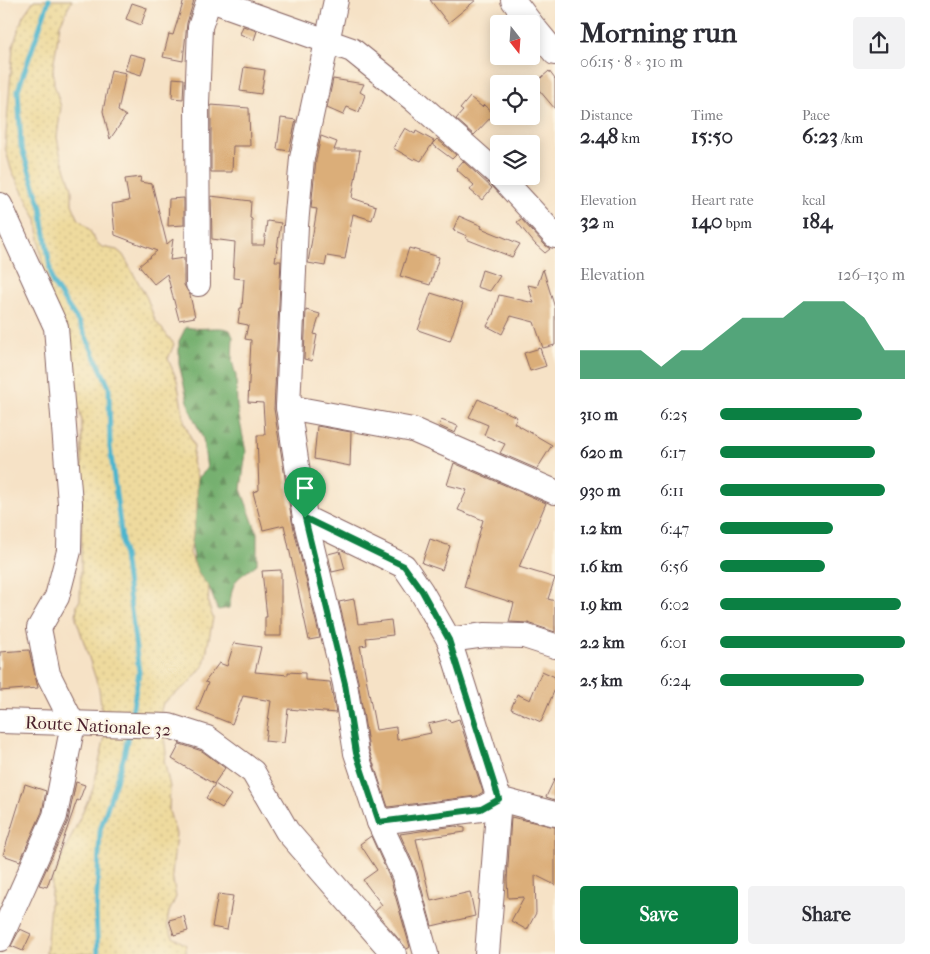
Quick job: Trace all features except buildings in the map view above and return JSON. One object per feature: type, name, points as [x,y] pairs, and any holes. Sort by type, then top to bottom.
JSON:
[{"type":"street","points":[[198,284],[196,104],[200,27],[210,0],[352,50],[414,99],[490,168]]},
{"type":"street","points":[[336,0],[302,158],[296,225],[288,407],[305,518],[345,684],[356,753],[379,822],[404,876],[426,954]]},
{"type":"street","points":[[513,0],[524,15]]},
{"type":"street","points":[[540,35],[555,53]]},
{"type":"street","points":[[507,185],[555,236]]},
{"type":"street","points":[[0,205],[56,327],[70,503],[69,551],[57,597],[38,628],[48,674],[73,724],[55,816],[0,939]]},
{"type":"street","points":[[288,407],[413,430],[555,492]]},
{"type":"street","points":[[305,518],[404,566],[422,591],[449,640],[499,799],[487,954]]},
{"type":"street","points":[[449,640],[485,635],[524,636],[555,646]]},
{"type":"street","name":"Route Nationale 32","points":[[0,721],[169,726],[207,738],[253,772],[287,831],[394,954]]},
{"type":"street","points":[[379,822],[481,809],[499,799],[555,814]]},
{"type":"green space","points":[[186,327],[226,329],[230,330],[233,337],[232,361],[236,376],[237,407],[246,452],[241,489],[257,533],[257,564],[236,581],[232,590],[229,608],[218,610],[209,587],[195,572],[192,564],[194,557],[191,542],[178,532],[196,480],[207,469],[203,439],[190,410],[179,364],[179,341]]},
{"type":"sand","points":[[34,0],[72,0],[60,24],[53,68],[54,84],[61,107],[57,137],[60,153],[72,188],[72,204],[78,218],[89,229],[96,242],[102,247],[117,250],[123,255],[147,298],[155,320],[174,344],[168,359],[177,380],[185,424],[194,446],[192,462],[197,476],[197,508],[190,553],[199,575],[209,587],[208,603],[213,618],[204,665],[189,683],[163,703],[161,710],[166,753],[164,760],[170,787],[169,811],[176,834],[172,874],[176,897],[169,912],[167,924],[173,937],[186,945],[186,954],[46,954],[52,879],[93,789],[105,736],[99,689],[76,618],[77,605],[80,600],[81,570],[82,421],[43,274],[37,220],[11,169],[5,147],[13,46],[23,16]]},
{"type":"waterway","points":[[49,0],[18,90],[21,146],[41,207],[52,282],[81,326],[109,387],[110,447],[139,672],[131,718]]},
{"type":"waterway","points":[[98,954],[96,914],[100,830],[124,756],[129,731]]},
{"type":"route","points":[[305,518],[404,566],[422,591],[449,640],[499,799],[481,809],[379,822],[356,753],[345,684],[305,518]]}]
